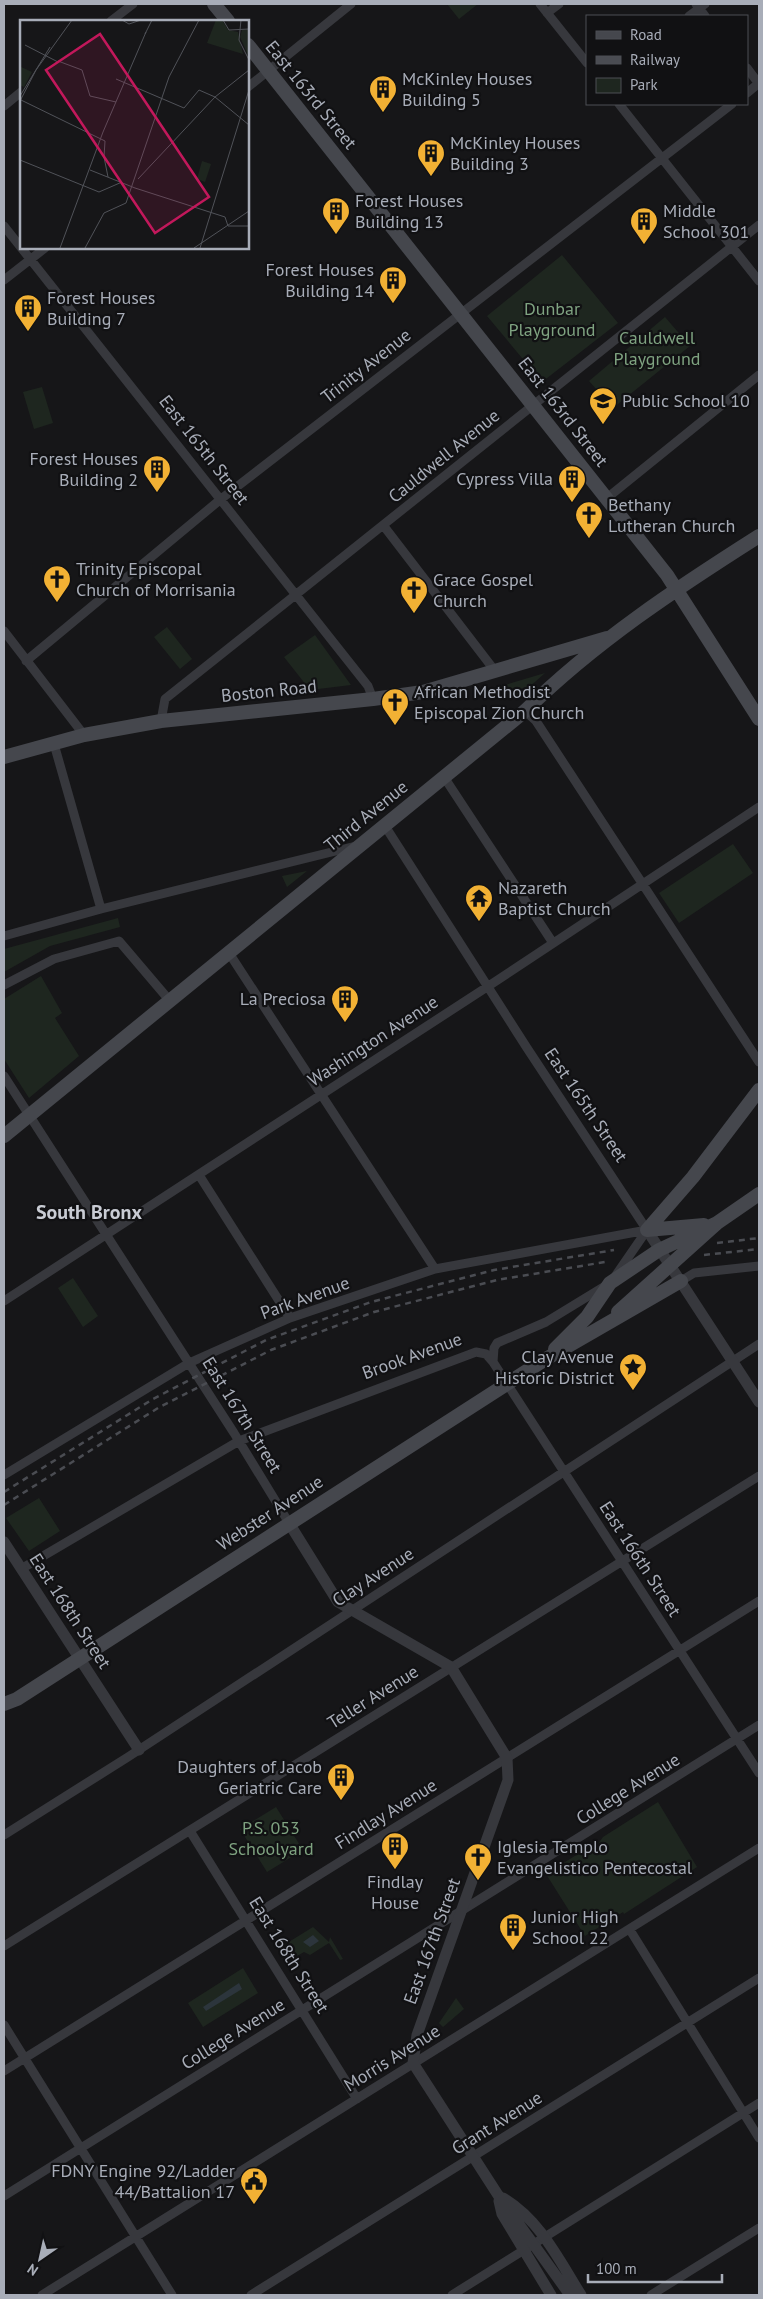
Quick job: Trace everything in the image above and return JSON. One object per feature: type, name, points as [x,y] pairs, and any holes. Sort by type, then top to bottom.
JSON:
[{"type":"main road","points":[[214,4],[227,20]]},
{"type":"main road","name":"East 163rd Street","points":[[249,46],[534,405],[677,589],[758,715]]},
{"type":"main road","name":"Third Avenue","points":[[4,1136],[525,711],[612,636],[677,589],[759,536]]},
{"type":"main road","name":"Boston Road","points":[[4,757],[84,734],[162,721],[423,692],[612,636]]},
{"type":"main road","name":"Boston Road","points":[[537,658],[560,660],[572,670]]},
{"type":"main road","points":[[648,1230],[693,1177],[759,1090]]},
{"type":"main road","points":[[648,1230],[717,1223],[759,1194]]},
{"type":"main road","name":"Webster Avenue","points":[[544,1360],[587,1317],[610,1284],[659,1250],[717,1223]]},
{"type":"main road","name":"Webster Avenue","points":[[602,1327],[717,1223]]},
{"type":"main road","name":"Webster Avenue","points":[[4,1704],[17,1698],[80,1658],[544,1360],[682,1281]]},
{"type":"main road","name":"Webster Avenue","points":[[4,1714],[17,1698]]},
{"type":"street","points":[[112,20],[133,4]]},
{"type":"street","points":[[249,86],[350,4]]},
{"type":"street","points":[[540,4],[586,62]]},
{"type":"street","points":[[547,13],[559,4]]},
{"type":"street","points":[[690,15],[700,5]]},
{"type":"street","points":[[748,69],[759,84],[748,91]]},
{"type":"street","points":[[4,106],[20,93]]},
{"type":"street","points":[[620,105],[759,281]]},
{"type":"street","name":"Trinity Avenue","points":[[26,661],[221,499],[731,105]]},
{"type":"street","name":"Cauldwell Avenue","points":[[162,721],[165,699],[759,225]]},
{"type":"street","name":"East 165th Street","points":[[4,226],[20,246]]},
{"type":"street","name":"East 165th Street","points":[[22,249],[368,686],[373,699]]},
{"type":"street","points":[[4,280],[44,249]]},
{"type":"street","points":[[607,498],[759,375]]},
{"type":"street","points":[[383,525],[495,671]]},
{"type":"street","points":[[4,631],[84,734]]},
{"type":"street","points":[[525,711],[536,721],[640,884],[759,1062]]},
{"type":"street","points":[[54,744],[101,909]]},
{"type":"street","points":[[444,777],[553,943]]},
{"type":"street","name":"Washington Avenue","points":[[4,1301],[487,987],[759,807]]},
{"type":"street","name":"East 165th Street","points":[[385,826],[487,987],[648,1230],[670,1267],[682,1281],[685,1289],[759,1402]]},
{"type":"street","points":[[4,936],[101,909],[359,845]]},
{"type":"street","points":[[4,986],[54,959],[119,941],[170,1001]]},
{"type":"street","points":[[230,953],[436,1269]]},
{"type":"street","name":"East 167th Street","points":[[4,1076],[208,1392],[338,1602],[451,1667],[507,1758],[508,1780],[417,2035],[413,2063]]},
{"type":"street","points":[[199,1175],[290,1318]]},
{"type":"street","points":[[493,1362],[494,1348],[497,1343],[546,1322],[610,1284],[648,1230]]},
{"type":"street","name":"Park Avenue","points":[[4,1475],[188,1363],[290,1318],[436,1269],[648,1230]]},
{"type":"street","points":[[682,1281],[694,1273],[759,1266]]},
{"type":"street","name":"Clay Avenue","points":[[4,1835],[138,1750],[759,1344]]},
{"type":"street","name":"Brook Avenue","points":[[21,1569],[239,1441],[476,1352],[486,1354],[493,1362]]},
{"type":"street","name":"East 166th Street","points":[[493,1362],[759,1774]]},
{"type":"street","name":"Teller Avenue","points":[[4,1946],[759,1476]]},
{"type":"street","name":"East 168th Street","points":[[4,1542],[138,1750]]},
{"type":"street","name":"Findlay Avenue","points":[[4,2071],[759,1601]]},
{"type":"street","name":"College Avenue","points":[[4,2196],[759,1725]]},
{"type":"street","name":"East 168th Street","points":[[190,1830],[357,2099]]},
{"type":"street","name":"Morris Avenue","points":[[42,2295],[759,1848]]},
{"type":"street","points":[[630,1930],[759,2138]]},
{"type":"street","name":"Grant Avenue","points":[[251,2295],[759,1978]]},
{"type":"street","points":[[4,2025],[172,2295]]},
{"type":"street","points":[[413,2063],[498,2195],[529,2247],[551,2295]]},
{"type":"street","points":[[452,2295],[759,2104]]},
{"type":"street","points":[[498,2195],[515,2205],[545,2237],[581,2295]]},
{"type":"street","points":[[651,2295],[759,2228]]},
{"type":"street","points":[[529,2247],[551,2270],[570,2295]]},
{"type":"street","points":[[551,2270],[562,2295]]},
{"type":"green space","points":[[447,4],[478,4],[459,19]]},
{"type":"green space","name":"Dunbar Playground","points":[[562,255],[618,323],[542,382],[487,316]]},
{"type":"green space","name":"Cauldwell Playground","points":[[665,317],[690,346],[613,408],[589,381]]},
{"type":"green space","points":[[42,387],[53,423],[34,429],[23,392]]},
{"type":"green space","points":[[167,627],[192,659],[180,669],[154,637]]},
{"type":"green space","points":[[315,635],[351,685],[310,690],[284,657]]},
{"type":"green space","points":[[545,673],[516,699],[505,685]]},
{"type":"green space","points":[[733,844],[753,873],[679,923],[659,893]]},
{"type":"green space","points":[[307,871],[287,887],[282,876]]},
{"type":"green space","points":[[118,918],[120,927],[50,946],[4,972],[4,949]]},
{"type":"green space","points":[[41,976],[62,1013],[55,1018],[79,1056],[29,1098],[4,1059],[4,999]]},
{"type":"green space","points":[[73,1278],[98,1316],[83,1327],[58,1288]]},
{"type":"green space","points":[[39,1498],[60,1531],[29,1551],[6,1518]]},
{"type":"green space","points":[[658,1802],[697,1867],[624,1914],[623,1912],[585,1936],[546,1874],[597,1842],[598,1844],[603,1837]]},
{"type":"green space","name":"P.S. 053 Schoolyard","points":[[276,1807],[303,1850],[267,1872],[240,1829]]},
{"type":"green space","points":[[313,1927],[329,1942],[330,1937],[343,1959],[340,1960],[329,1943],[310,1955],[304,1952],[287,1962],[279,1948]]},
{"type":"green space","points":[[243,1968],[258,1993],[203,2027],[188,2003]]},
{"type":"green space","points":[[456,1998],[464,2009],[443,2027],[439,2023]]},
{"type":"shaded area","points":[[313,1935],[319,1941],[310,1947],[303,1942]]},
{"type":"shaded area","points":[[239,1983],[242,1989],[206,2011],[203,2007]]},
{"type":"railway","points":[[717,1243],[759,1238]]},
{"type":"railway","points":[[704,1255],[759,1249]]},
{"type":"railway","points":[[4,1492],[153,1399],[266,1340],[371,1302],[494,1270],[614,1250]]},
{"type":"railway","points":[[4,1505],[158,1408],[271,1350],[374,1312],[497,1280],[605,1262]]},
{"type":"place","name":"McKinley Houses Building 5","points":[[383,113]]},
{"type":"place","name":"McKinley Houses Building 3","points":[[431,177]]},
{"type":"place","name":"Forest Houses Building 13","points":[[336,235]]},
{"type":"place","name":"Middle School 301","points":[[644,245]]},
{"type":"place","name":"Forest Houses Building 14","points":[[393,304]]},
{"type":"place","name":"Forest Houses Building 7","points":[[28,332]]},
{"type":"place","name":"Public School 10","points":[[603,425]]},
{"type":"place","name":"Forest Houses Building 2","points":[[157,493]]},
{"type":"place","name":"Cypress Villa","points":[[572,503]]},
{"type":"place","name":"Bethany Lutheran Church","points":[[589,539]]},
{"type":"place","name":"Trinity Episcopal Church of Morrisania","points":[[57,603]]},
{"type":"place","name":"Grace Gospel Church","points":[[414,614]]},
{"type":"place","name":"African Methodist Episcopal Zion Church","points":[[395,726]]},
{"type":"place","name":"Nazareth Baptist Church","points":[[479,922]]},
{"type":"place","name":"La Preciosa","points":[[345,1023]]},
{"type":"place","name":"Clay Avenue Historic District","points":[[633,1391]]},
{"type":"place","name":"Daughters of Jacob Geriatric Care","points":[[341,1801]]},
{"type":"place","name":"Findlay House","points":[[395,1870]]},
{"type":"place","name":"Iglesia Templo Evangelistico Pentecostal","points":[[478,1881]]},
{"type":"place","name":"Junior High School 22","points":[[513,1951]]},
{"type":"place","name":"FDNY Engine 92/Ladder 44/Battalion 17","points":[[254,2205]]},
{"type":"district","name":"South Bronx","points":[[89,1212]]}]
